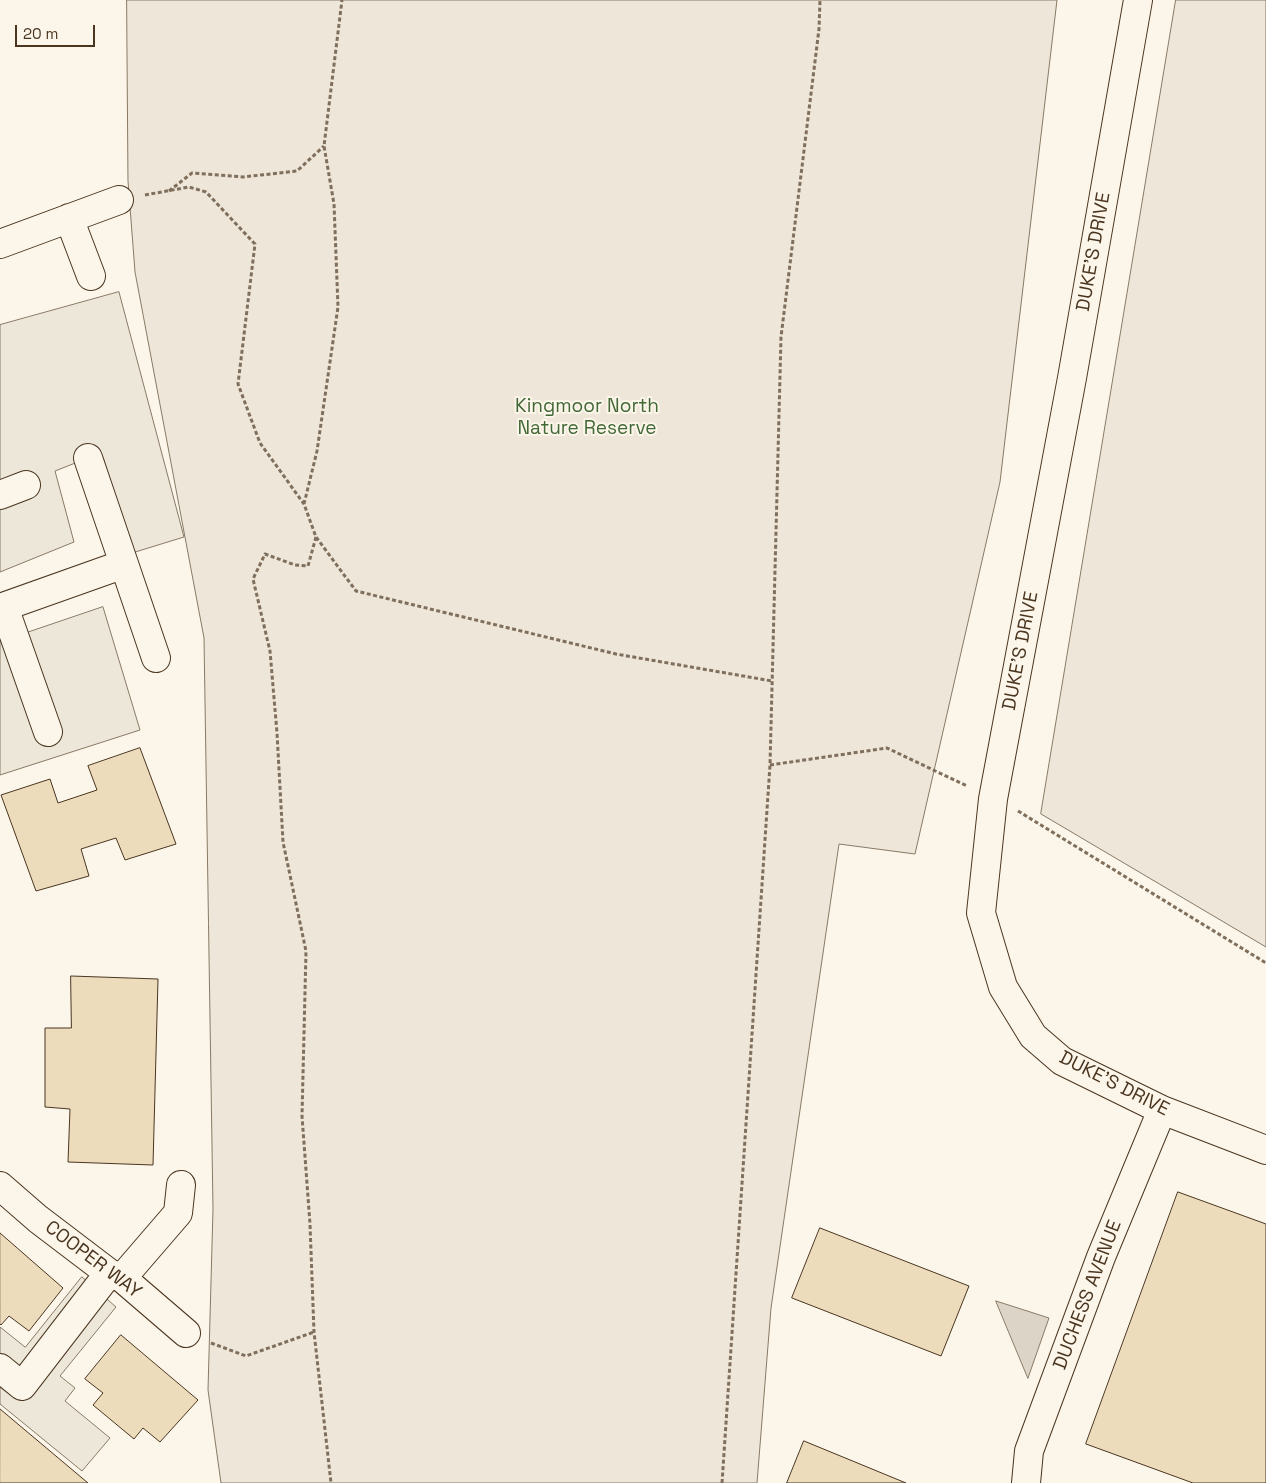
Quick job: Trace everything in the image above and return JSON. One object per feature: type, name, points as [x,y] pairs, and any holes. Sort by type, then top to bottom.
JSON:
[{"type":"street","name":"DUKE'S DRIVE","points":[[1138,0],[1072,378],[993,799],[981,913],[1004,987],[1033,1036],[1062,1061],[1162,1110],[1266,1150]]},
{"type":"street","points":[[0,244],[119,200]]},
{"type":"street","points":[[69,218],[91,276]]},
{"type":"street","points":[[88,458],[156,658]]},
{"type":"street","points":[[0,494],[26,485]]},
{"type":"street","points":[[48,732],[2,608],[124,564]]},
{"type":"street","name":"DUCHESS AVENUE","points":[[1026,1483],[1029,1451],[1101,1257],[1162,1110]]},
{"type":"street","points":[[0,1368],[22,1386],[116,1275],[178,1213],[181,1185]]},
{"type":"street","name":"COOPER WAY","points":[[0,1186],[38,1219],[116,1275],[186,1333]]},
{"type":"path","points":[[304,504],[317,451],[338,307],[334,204],[324,146],[342,0]]},
{"type":"path","points":[[722,1483],[770,765],[781,336],[819,29],[820,0]]},
{"type":"path","points":[[168,191],[192,173],[243,178],[297,171],[324,146]]},
{"type":"path","points":[[158,193],[188,187],[206,192],[255,244],[238,384],[260,444],[304,504],[316,537],[356,591],[616,654],[772,681]]},
{"type":"path","points":[[316,537],[308,566],[295,565],[265,554],[253,578],[270,651],[283,842],[306,951],[302,1116],[310,1224],[314,1332],[331,1483]]},
{"type":"path","points":[[770,765],[887,748],[941,772]]},
{"type":"path","points":[[993,799],[1022,813],[1266,963]]},
{"type":"path","points":[[186,1333],[246,1356],[314,1332]]},
{"type":"green space","name":"Kingmoor North Nature Reserve","points":[[127,0],[1057,0],[1000,482],[915,854],[839,844],[771,1308],[757,1483],[221,1483],[208,1390],[213,1209],[204,638],[135,272],[128,181]]},
{"type":"green space","points":[[1176,0],[1266,0],[1266,947],[1041,814]]},
{"type":"shaded area","points":[[119,292],[184,537],[132,553],[103,457],[88,458],[55,471],[74,542],[0,572],[0,325]]},
{"type":"shaded area","points":[[103,607],[140,730],[0,775],[0,642]]},
{"type":"shaded area","points":[[82,1277],[116,1307],[60,1376],[75,1388],[65,1401],[110,1438],[82,1471],[0,1404],[0,1327],[25,1347]]},
{"type":"shaded area","points":[[996,1301],[1049,1318],[1028,1378]]},
{"type":"building","points":[[140,748],[176,844],[125,860],[116,838],[81,849],[89,876],[36,891],[1,795],[50,779],[58,803],[97,790],[88,766]]},
{"type":"building","points":[[71,976],[158,979],[153,1165],[68,1162],[70,1109],[45,1107],[45,1028],[71,1028]]},
{"type":"building","points":[[1178,1192],[1266,1224],[1266,1483],[1193,1483],[1086,1444]]},
{"type":"building","points":[[820,1228],[969,1286],[941,1356],[792,1298]]},
{"type":"building","points":[[0,1233],[63,1288],[29,1331],[9,1316],[0,1324]]},
{"type":"building","points":[[121,1335],[198,1400],[160,1442],[143,1428],[134,1439],[93,1405],[103,1393],[85,1379]]},
{"type":"building","points":[[0,1409],[88,1483],[0,1483]]},
{"type":"building","points":[[804,1441],[906,1483],[787,1483]]}]
